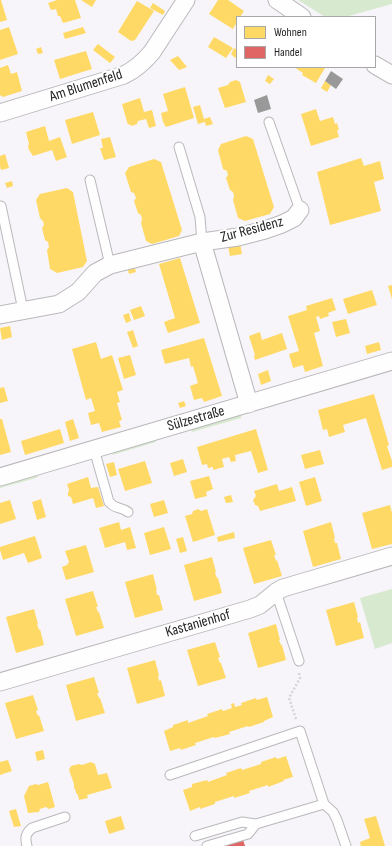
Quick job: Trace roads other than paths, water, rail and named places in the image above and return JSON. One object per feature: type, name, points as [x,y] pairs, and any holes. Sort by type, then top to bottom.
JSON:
[{"type":"street","name":"Am Blumenfeld","points":[[0,113],[124,76],[146,59],[186,0]]},
{"type":"street","points":[[277,0],[301,16]]},
{"type":"street","points":[[376,65],[392,75]]},
{"type":"street","name":"Zur Residenz","points":[[0,315],[59,304],[78,292],[95,273],[110,265],[202,242],[238,237],[282,224],[294,218],[300,210]]},
{"type":"street","name":"Zur Residenz","points":[[202,242],[249,404]]},
{"type":"street","name":"Sülzestraße","points":[[0,477],[392,361]]},
{"type":"street","name":"Kastanienhof","points":[[0,682],[250,609],[260,605],[283,588],[392,556]]},
{"type":"lane","name":"Zur Residenz","points":[[270,122],[300,210]]},
{"type":"lane","name":"Zur Residenz","points":[[179,147],[200,217],[202,242]]},
{"type":"lane","points":[[90,180],[110,265]]},
{"type":"lane","points":[[1,206],[23,310]]},
{"type":"lane","points":[[94,449],[109,502],[113,506],[123,508],[128,512]]},
{"type":"lane","points":[[276,592],[298,661]]},
{"type":"lane","points":[[170,775],[300,731],[324,804],[333,812],[346,846]]},
{"type":"lane","points":[[195,836],[242,822],[256,824],[324,804]]},
{"type":"lane","points":[[27,846],[25,836],[32,828],[64,817]]},
{"type":"lane","points":[[207,846],[248,834],[256,824]]}]
